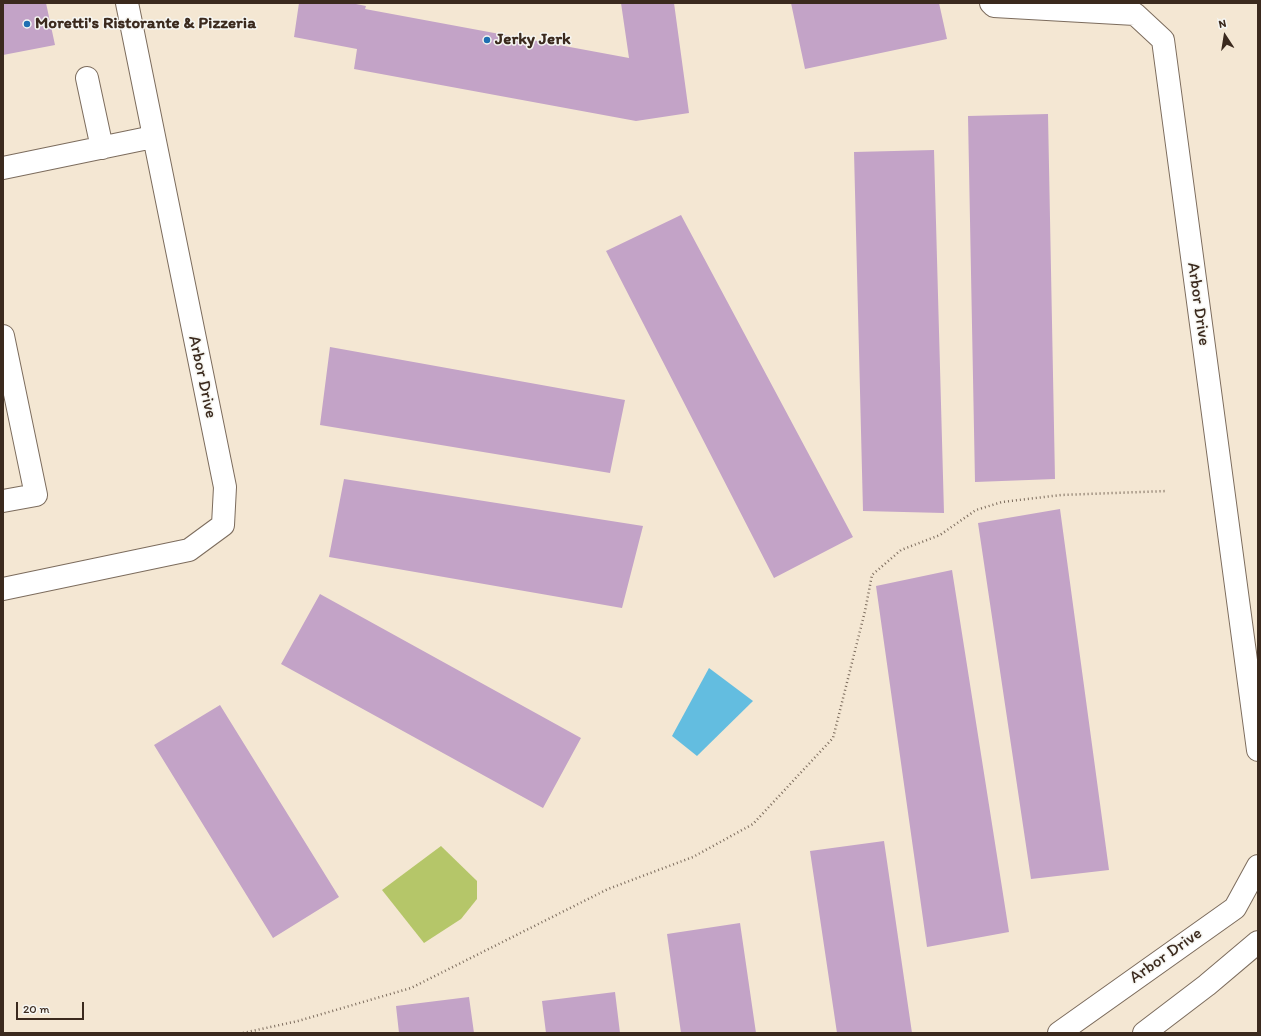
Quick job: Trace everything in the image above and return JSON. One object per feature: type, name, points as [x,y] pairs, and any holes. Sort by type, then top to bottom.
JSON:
[{"type":"main road","name":"Arbor Drive","points":[[3,589],[189,550],[223,525],[225,487],[153,138],[127,3]]},
{"type":"main road","name":"Arbor Drive","points":[[991,3],[994,6],[1029,5],[1135,14],[1163,40],[1258,750]]},
{"type":"main road","points":[[87,78],[102,148]]},
{"type":"main road","points":[[3,168],[153,138]]},
{"type":"main road","points":[[3,336],[36,495],[3,501]]},
{"type":"main road","name":"Arbor Drive","points":[[1059,1033],[1235,908],[1258,866]]},
{"type":"main road","points":[[1144,1033],[1207,985],[1258,942]]},
{"type":"path","points":[[243,1033],[298,1021],[411,988],[608,890],[693,858],[753,824],[833,738],[865,611],[872,575],[901,550],[940,535],[976,510],[1002,502],[1061,494],[1168,490]]},
{"type":"green space","points":[[441,846],[477,881],[477,899],[461,919],[424,943],[382,890]]},
{"type":"water","points":[[709,668],[753,701],[697,756],[672,736]]},
{"type":"building","name":"Moretti's Ristorante & Pizzeria","points":[[3,3],[46,3],[55,45],[3,55]]},
{"type":"building","points":[[299,3],[351,3],[366,6],[365,9],[629,58],[621,3],[674,3],[689,113],[636,121],[354,69],[357,49],[294,37]]},
{"type":"building","points":[[791,3],[939,3],[947,39],[805,69]]},
{"type":"building","points":[[1048,114],[1055,479],[975,482],[968,116]]},
{"type":"building","points":[[934,150],[944,513],[863,511],[854,152]]},
{"type":"building","points":[[681,215],[853,537],[774,578],[606,251]]},
{"type":"building","points":[[330,347],[625,400],[610,473],[320,425]]},
{"type":"building","points":[[344,479],[643,526],[622,608],[329,557]]},
{"type":"building","points":[[1060,509],[1109,870],[1031,879],[978,523]]},
{"type":"building","points":[[952,570],[1009,932],[927,947],[876,586]]},
{"type":"building","points":[[320,594],[581,738],[543,808],[281,664]]},
{"type":"building","points":[[220,705],[339,897],[273,938],[154,745]]},
{"type":"building","points":[[884,841],[912,1033],[837,1033],[810,851]]},
{"type":"building","points":[[740,923],[756,1033],[681,1033],[667,934]]},
{"type":"building","points":[[615,992],[620,1033],[546,1033],[542,1001]]},
{"type":"building","points":[[469,997],[474,1033],[399,1033],[396,1006]]},
{"type":"place","name":"Moretti's Ristorante & Pizzeria","points":[[27,24]]},
{"type":"place","name":"Jerky Jerk","points":[[487,40]]}]
